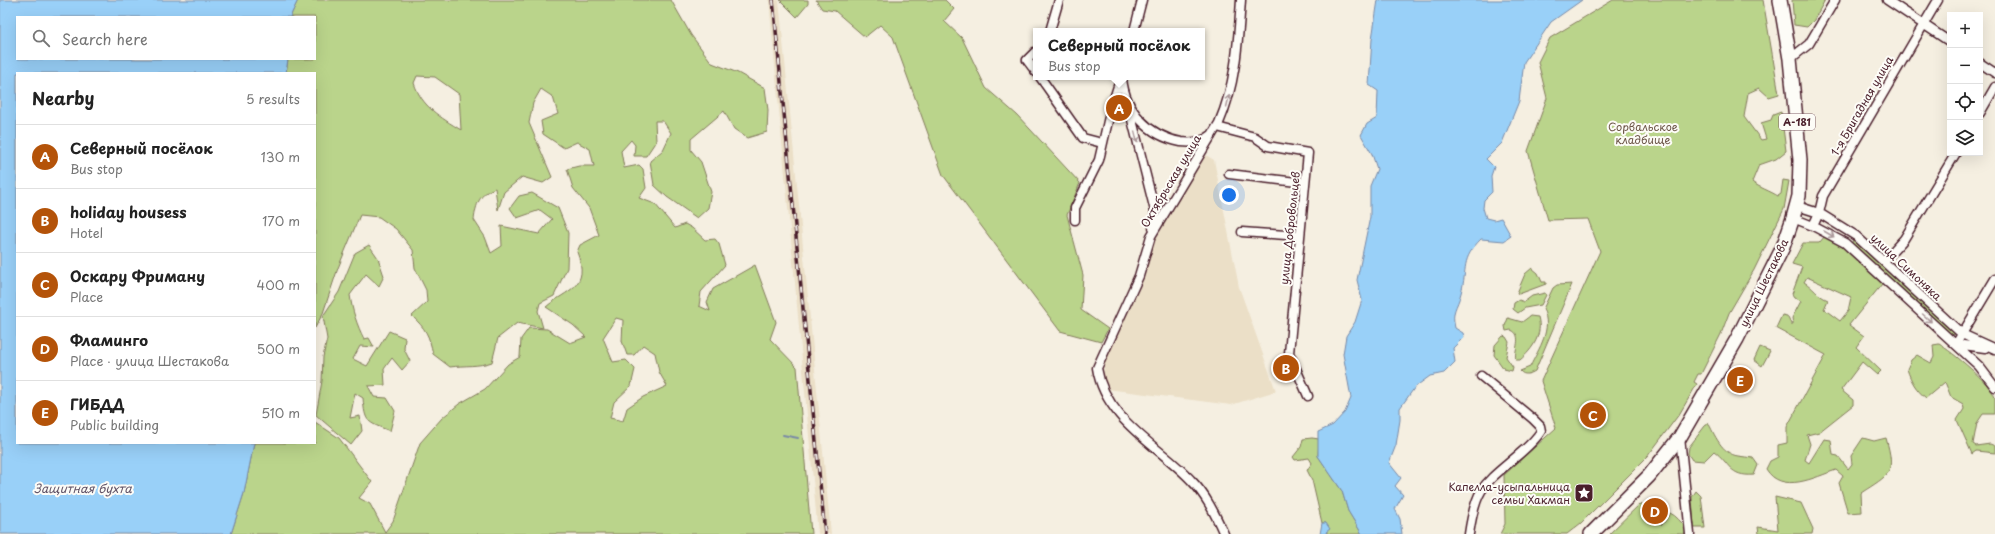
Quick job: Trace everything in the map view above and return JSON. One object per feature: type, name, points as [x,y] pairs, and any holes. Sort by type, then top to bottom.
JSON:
[{"type":"main road","name":"А-181","points":[[1780,0],[1790,59]]},
{"type":"main road","name":"улица Шестакова","points":[[1591,534],[1649,476],[1680,437],[1737,339],[1783,247],[1795,212],[1800,160],[1790,59]]},
{"type":"street","points":[[1051,28],[1059,0]]},
{"type":"street","points":[[1135,28],[1142,0]]},
{"type":"street","name":"Октябрьская улица","points":[[1224,534],[1205,496],[1192,480],[1120,415],[1102,386],[1097,368],[1139,276],[1151,236],[1217,127],[1226,108],[1231,88],[1241,0]]},
{"type":"street","points":[[1790,59],[1809,44],[1835,0]]},
{"type":"street","points":[[1887,0],[1947,40]]},
{"type":"street","name":"1-я Бригадная улица","points":[[1813,226],[1819,214],[1823,196],[1922,23],[1938,0]]},
{"type":"street","points":[[1033,54],[1027,60],[1033,68]]},
{"type":"street","points":[[1983,65],[1995,73]]},
{"type":"street","points":[[1042,80],[1083,138],[1102,143]]},
{"type":"street","points":[[1075,220],[1075,208],[1099,160],[1102,143],[1121,80]]},
{"type":"street","points":[[1123,80],[1155,211],[1151,236]]},
{"type":"street","points":[[1983,108],[1995,87]]},
{"type":"street","points":[[1127,100],[1140,120],[1151,130],[1163,137],[1192,143],[1204,140],[1211,136]]},
{"type":"street","name":"улица Добровольцев","points":[[1217,127],[1255,137],[1268,146],[1308,153],[1289,353],[1308,396]]},
{"type":"street","points":[[1884,261],[1902,242],[1954,156]]},
{"type":"street","points":[[1229,174],[1305,183]]},
{"type":"street","name":"улица Симоняка","points":[[1795,212],[1819,214],[1856,236],[1962,334],[1994,349]]},
{"type":"street","name":"улица Симоняка","points":[[1795,212],[1813,226],[1845,243],[1979,366]]},
{"type":"street","points":[[1242,232],[1300,236]]},
{"type":"street","points":[[1994,349],[1956,344],[1995,279]]},
{"type":"street","points":[[1962,334],[1979,366],[1995,387]]},
{"type":"street","points":[[1469,534],[1473,509],[1481,491],[1488,481],[1530,445],[1541,431],[1540,426],[1533,419],[1481,376]]},
{"type":"street","points":[[1680,437],[1690,534]]},
{"type":"shaded area","points":[[769,0],[779,0],[831,534],[818,534]]},
{"type":"shaded area","points":[[1204,154],[1214,160],[1239,287],[1276,391],[1231,405],[1107,389],[1103,378],[1104,364],[1144,278],[1156,235]]},
{"type":"green space","points":[[298,0],[671,0],[691,35],[712,63],[738,73],[765,88],[768,110],[767,132],[747,138],[734,129],[724,111],[691,139],[691,150],[701,162],[711,192],[708,208],[697,218],[667,197],[654,185],[650,161],[663,150],[671,133],[663,121],[655,121],[656,141],[646,156],[634,156],[635,145],[631,140],[621,151],[624,168],[639,165],[643,169],[646,188],[639,198],[655,204],[675,228],[685,224],[692,228],[705,240],[715,239],[719,244],[725,265],[701,292],[699,306],[710,311],[707,302],[713,289],[755,265],[776,322],[770,339],[797,367],[811,534],[231,534],[244,493],[254,444],[316,444],[316,423],[339,438],[372,482],[359,498],[370,504],[385,532],[393,521],[420,443],[442,418],[459,404],[485,389],[508,364],[520,357],[521,339],[529,328],[547,329],[570,343],[586,337],[573,325],[546,307],[575,286],[581,273],[581,264],[577,252],[580,245],[599,235],[589,208],[573,188],[567,169],[579,166],[594,166],[590,149],[577,142],[564,148],[543,134],[541,121],[558,114],[553,97],[541,89],[533,103],[529,123],[552,177],[543,183],[522,177],[504,192],[498,210],[495,188],[490,190],[479,200],[474,220],[485,237],[491,253],[502,246],[501,226],[539,234],[552,219],[540,210],[517,218],[510,208],[519,196],[532,193],[558,208],[568,233],[567,268],[554,296],[540,303],[538,311],[543,328],[517,323],[498,338],[492,362],[487,364],[450,367],[433,354],[426,333],[421,325],[412,316],[427,302],[426,290],[415,268],[413,250],[396,229],[379,217],[360,215],[338,268],[323,313],[316,326],[316,72],[286,72],[288,60],[316,60],[316,16],[290,16]],"holes":[[[417,76],[435,77],[459,94],[461,130],[433,111],[417,91],[414,83]],[[616,318],[623,320],[622,341],[627,355],[634,355],[643,345],[655,353],[659,372],[667,386],[643,397],[627,408],[623,421],[610,418],[614,402],[631,386],[635,369],[626,360],[613,362],[603,338]]]},
{"type":"green space","points":[[780,0],[808,0],[808,4],[797,17]]},
{"type":"green space","points":[[816,0],[945,0],[954,9],[944,21],[962,38],[986,88],[1017,115],[1080,183],[1067,215],[1083,275],[1081,310],[1108,329],[1101,342],[1060,331],[943,175],[893,37],[880,25],[865,37],[835,11],[822,9]]},
{"type":"green space","name":"Сорвальское кладбище","points":[[1613,0],[1763,0],[1779,94],[1769,97],[1759,88],[1748,93],[1744,117],[1761,140],[1766,139],[1761,123],[1771,120],[1773,115],[1781,112],[1786,151],[1776,159],[1759,165],[1752,182],[1778,196],[1781,194],[1783,180],[1789,181],[1784,209],[1754,270],[1729,313],[1721,334],[1701,374],[1698,374],[1694,382],[1697,384],[1680,413],[1647,457],[1581,523],[1567,534],[1500,534],[1505,524],[1504,475],[1556,428],[1541,381],[1600,251],[1588,219],[1548,220],[1528,151],[1547,98],[1538,62],[1550,38]]},
{"type":"green space","points":[[1792,0],[1825,0],[1814,20],[1807,27],[1794,25]]},
{"type":"green space","points":[[1825,236],[1843,245],[1882,284],[1849,325],[1864,336],[1856,347],[1881,371],[1877,375],[1862,362],[1841,390],[1853,400],[1853,405],[1819,432],[1807,435],[1810,444],[1805,460],[1809,463],[1824,439],[1831,440],[1833,455],[1838,456],[1848,469],[1852,464],[1851,456],[1863,438],[1874,441],[1886,438],[1889,450],[1890,466],[1884,477],[1861,493],[1862,512],[1848,513],[1839,483],[1843,476],[1836,470],[1809,480],[1790,483],[1773,477],[1766,469],[1770,461],[1778,457],[1778,445],[1787,443],[1787,427],[1826,355],[1776,328],[1782,315],[1787,316],[1791,324],[1793,324],[1792,318],[1801,301],[1792,294],[1802,267],[1792,264],[1803,243],[1819,243]],"holes":[[[1807,277],[1851,297],[1848,311],[1840,321],[1824,309],[1828,300],[1804,282]]]},
{"type":"green space","points":[[1853,240],[1955,334],[1952,335],[1851,244]]},
{"type":"green space","points":[[369,245],[378,258],[384,276],[379,286],[366,274],[350,295],[353,312],[361,334],[364,339],[369,338],[374,347],[360,346],[353,359],[367,366],[389,331],[405,338],[404,349],[410,361],[402,370],[392,358],[384,369],[385,385],[368,386],[374,397],[387,398],[395,411],[390,431],[376,426],[366,417],[363,398],[355,393],[350,418],[360,416],[362,431],[351,445],[316,415],[322,381],[323,357],[327,339],[323,316],[339,292],[355,253]]},
{"type":"green space","points":[[1532,268],[1538,273],[1542,282],[1546,282],[1546,284],[1519,294],[1517,293],[1525,274]]},
{"type":"green space","points":[[1572,284],[1535,371],[1529,374],[1523,374],[1520,371],[1530,367],[1544,338],[1546,331],[1546,316],[1543,309],[1553,288],[1557,285]]},
{"type":"green space","points":[[1545,293],[1546,295],[1541,305],[1525,308],[1518,313],[1513,309],[1514,303],[1519,300],[1524,302],[1532,296]]},
{"type":"green space","points":[[1530,316],[1538,317],[1538,335],[1529,351],[1520,360],[1516,360],[1515,356],[1518,339],[1515,332],[1511,330],[1506,331],[1505,326],[1508,318],[1522,322]]},
{"type":"green space","points":[[1503,336],[1506,337],[1509,342],[1506,357],[1513,367],[1512,371],[1504,369],[1494,355],[1495,345]]},
{"type":"green space","points":[[1939,344],[1980,377],[1993,392],[1995,398],[1995,414],[1983,414],[1977,423],[1973,444],[1976,446],[1990,444],[1995,446],[1995,453],[1976,451],[1972,454],[1957,420],[1964,409],[1963,404],[1951,397],[1945,382],[1926,398],[1919,392],[1912,381],[1907,369],[1911,360],[1917,355],[1931,363],[1934,357],[1933,345]]},
{"type":"green space","points":[[1760,347],[1770,351],[1762,366],[1754,360]]},
{"type":"green space","points":[[1708,422],[1719,443],[1727,452],[1738,456],[1753,458],[1758,465],[1754,475],[1739,474],[1714,451],[1704,461],[1692,460],[1688,454],[1689,447]]},
{"type":"green space","points":[[1303,439],[1319,439],[1318,456],[1342,491],[1348,511],[1362,534],[1327,534],[1326,523],[1322,523],[1312,480],[1307,470],[1312,463],[1309,458],[1295,460],[1293,457],[1301,447]]},
{"type":"green space","points":[[1696,491],[1701,496],[1705,528],[1694,528],[1692,497]]},
{"type":"green space","points":[[1775,497],[1801,503],[1813,529],[1812,534],[1759,534],[1758,527],[1778,530]]},
{"type":"green space","points":[[1641,503],[1662,525],[1670,513],[1677,517],[1686,527],[1687,534],[1609,534]]},
{"type":"water","name":"Защитная бухта","points":[[0,0],[298,0],[290,16],[16,16],[16,60],[288,60],[286,72],[16,72],[16,444],[254,444],[244,493],[231,534],[0,534]]},
{"type":"water","points":[[1378,0],[1582,0],[1551,22],[1524,62],[1519,101],[1502,143],[1486,159],[1494,167],[1491,176],[1492,192],[1484,200],[1483,208],[1486,218],[1494,220],[1501,218],[1511,236],[1504,241],[1481,239],[1474,246],[1467,259],[1461,293],[1454,313],[1455,328],[1463,333],[1464,337],[1453,348],[1455,362],[1444,373],[1430,376],[1415,387],[1400,408],[1400,420],[1396,445],[1389,463],[1401,478],[1395,486],[1403,495],[1395,509],[1400,519],[1402,534],[1362,534],[1348,511],[1342,491],[1318,456],[1318,432],[1333,425],[1345,412],[1351,398],[1343,354],[1346,336],[1355,322],[1362,300],[1357,280],[1370,217],[1370,186],[1377,169],[1372,154],[1361,135],[1367,124],[1377,118],[1378,91],[1369,85],[1372,39]]},
{"type":"water","points":[[1322,523],[1326,523],[1330,529],[1326,532],[1327,534],[1320,534]]},
{"type":"waterway","points":[[783,435],[798,438]]},
{"type":"railway","points":[[773,0],[825,534]]},
{"type":"place","name":"Северный посёлок","points":[[1119,108]]},
{"type":"place","name":"holiday housess","points":[[1286,368]]},
{"type":"place","name":"ГИБДД","points":[[1740,380]]},
{"type":"place","name":"Оскару Фриману","points":[[1593,415]]},
{"type":"place","name":"Капелла-усыпальница семьи Хакман","points":[[1584,493]]},
{"type":"place","name":"Фламинго","points":[[1655,511]]}]
